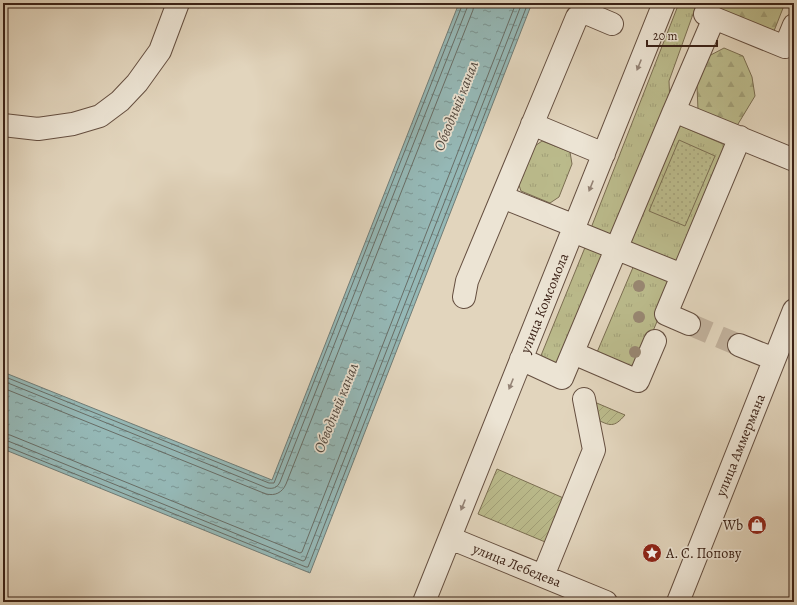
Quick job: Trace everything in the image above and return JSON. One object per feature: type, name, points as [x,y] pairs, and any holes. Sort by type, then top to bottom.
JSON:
[{"type":"street","points":[[3,125],[38,129],[73,124],[100,116],[120,101],[137,83],[160,51],[178,3]]},
{"type":"street","name":"улица Комсомола","points":[[424,602],[664,3]]},
{"type":"street","points":[[521,360],[562,378],[674,111],[712,10],[785,47],[794,24]]},
{"type":"street","points":[[464,297],[467,281],[576,17],[586,13],[612,24]]},
{"type":"street","points":[[674,111],[794,160]]},
{"type":"street","points":[[532,124],[604,154]]},
{"type":"street","points":[[689,324],[666,314],[740,137]]},
{"type":"street","points":[[502,197],[616,248],[682,275]]},
{"type":"street","name":"улица Аммермана","points":[[678,602],[774,360],[793,316]]},
{"type":"street","points":[[573,353],[638,381],[655,341]]},
{"type":"street","points":[[739,345],[774,360]]},
{"type":"street","points":[[543,576],[594,450],[584,399]]},
{"type":"street","name":"улица Лебедева","points":[[450,538],[606,602]]},
{"type":"green space","points":[[679,3],[697,3],[669,81],[670,104],[615,237],[591,228]]},
{"type":"green space","points":[[720,3],[785,3],[774,31],[718,14]]},
{"type":"green space","points":[[724,48],[743,56],[752,77],[755,96],[735,129],[698,110],[697,86],[707,57]]},
{"type":"green space","points":[[676,124],[730,147],[680,265],[626,242]]},
{"type":"green space","points":[[679,140],[715,156],[685,226],[649,211]]},
{"type":"green space","points":[[542,141],[570,152],[572,164],[559,197],[550,203],[521,191],[518,182],[532,148]]},
{"type":"green space","points":[[586,245],[607,253],[561,366],[540,358]]},
{"type":"green space","points":[[634,265],[674,281],[635,374],[595,357]]},
{"type":"green space","points":[[592,401],[625,415],[615,424],[605,423],[596,419]]},
{"type":"green space","points":[[497,469],[568,500],[550,544],[478,514]]},
{"type":"water","name":"Обводный канал","points":[[459,3],[532,3],[310,573],[3,449],[3,372],[272,480]]},
{"type":"tunnel","points":[[689,324],[739,345]]},
{"type":"place","name":"Wb","points":[[757,525]]},
{"type":"place","name":"А. С. Попову","points":[[652,553]]}]
